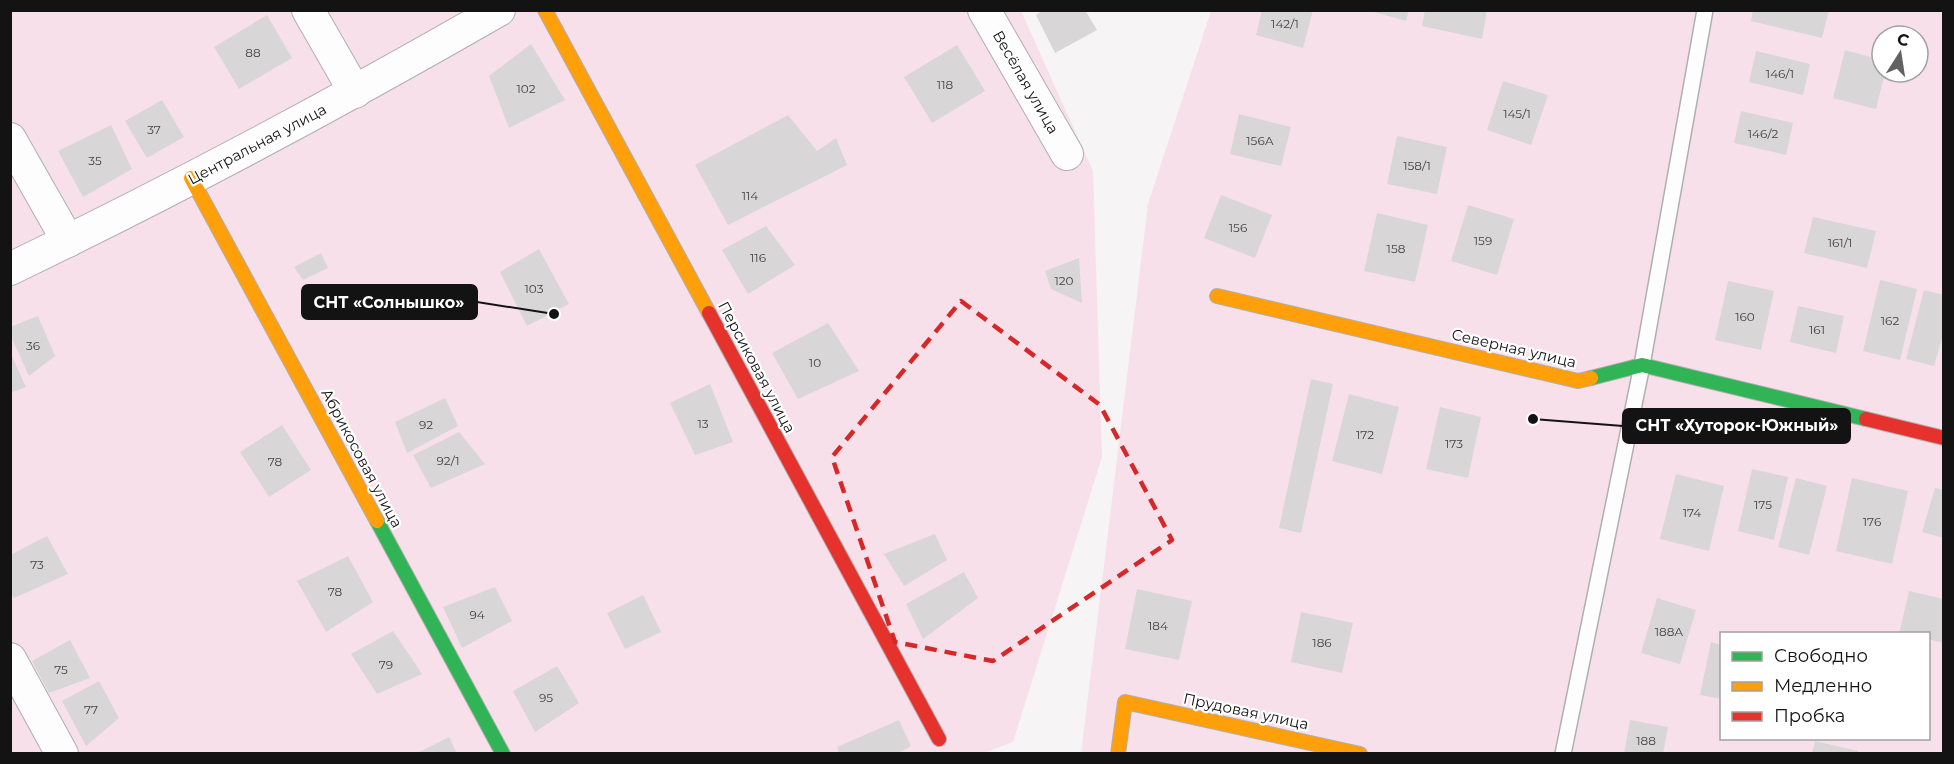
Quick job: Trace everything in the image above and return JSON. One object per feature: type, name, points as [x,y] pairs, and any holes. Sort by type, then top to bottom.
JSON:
[{"type":"street","points":[[308,10],[355,92]]},
{"type":"street","name":"Центральная улица","points":[[10,269],[355,92],[499,10]]},
{"type":"street","name":"Персиковая улица","points":[[545,10],[939,739]]},
{"type":"street","name":"Весёлая улица","points":[[984,10],[1067,154]]},
{"type":"street","points":[[10,139],[68,241]]},
{"type":"street","name":"Абрикосовая улица","points":[[191,178],[503,753]]},
{"type":"street","name":"Северная улица","points":[[1217,296],[1578,381],[1642,365],[1944,438]]},
{"type":"street","points":[[10,658],[62,753]]},
{"type":"street","name":"Прудовая улица","points":[[1118,753],[1125,702],[1360,753]]},
{"type":"lane","points":[[1563,753],[1642,365],[1705,10]]},
{"type":"highlighted area","points":[[961,301],[1100,405],[1172,540],[993,661],[895,642],[832,457]]},
{"type":"shaded area","points":[[10,11],[1021,11],[1093,171],[1102,457],[1013,742],[981,754],[11,753]]},
{"type":"shaded area","points":[[1211,11],[1943,11],[1943,753],[1081,754],[1148,204]]},
{"type":"building","points":[[1043,10],[1085,10],[1097,30],[1055,53],[1036,15]]},
{"type":"building","points":[[1262,10],[1313,10],[1303,48],[1256,35]]},
{"type":"building","points":[[1367,10],[1409,10],[1406,21]]},
{"type":"building","points":[[1425,10],[1487,10],[1482,39],[1422,26]]},
{"type":"building","points":[[1753,10],[1829,10],[1822,38],[1751,21]]},
{"type":"building","points":[[267,15],[292,58],[239,89],[214,47]]},
{"type":"building","points":[[531,44],[565,100],[509,128],[489,76]]},
{"type":"building","points":[[957,45],[985,91],[932,123],[904,77]]},
{"type":"building","points":[[1845,50],[1870,57],[1870,84],[1882,84],[1876,109],[1833,98]]},
{"type":"building","points":[[1756,51],[1810,64],[1803,95],[1749,82]]},
{"type":"building","points":[[1503,81],[1548,95],[1531,145],[1487,130]]},
{"type":"building","points":[[162,100],[184,137],[147,158],[125,121]]},
{"type":"building","points":[[1741,111],[1793,123],[1786,155],[1734,143]]},
{"type":"building","points":[[1239,114],[1291,127],[1281,166],[1230,154]]},
{"type":"building","points":[[788,115],[817,151],[836,138],[847,165],[728,225],[695,165]]},
{"type":"building","points":[[111,125],[132,169],[83,197],[58,151]]},
{"type":"building","points":[[1397,136],[1447,147],[1437,194],[1387,184]]},
{"type":"building","points":[[1221,195],[1272,215],[1255,258],[1204,238]]},
{"type":"building","points":[[1468,205],[1514,219],[1497,275],[1451,261]]},
{"type":"building","points":[[1377,213],[1428,225],[1415,282],[1364,271]]},
{"type":"building","points":[[1813,217],[1876,231],[1867,268],[1804,253]]},
{"type":"building","points":[[766,226],[795,265],[748,294],[722,250]]},
{"type":"building","points":[[539,249],[569,304],[527,326],[500,272]]},
{"type":"building","points":[[321,253],[328,268],[303,280],[294,267]]},
{"type":"building","points":[[1079,258],[1082,303],[1051,289],[1045,271]]},
{"type":"building","points":[[1880,280],[1917,289],[1900,360],[1863,351]]},
{"type":"building","points":[[1728,281],[1774,291],[1761,350],[1715,340]]},
{"type":"building","points":[[1924,290],[1944,295],[1944,331],[1934,366],[1906,359]]},
{"type":"building","points":[[1798,306],[1844,316],[1836,353],[1790,342]]},
{"type":"building","points":[[38,316],[55,356],[29,376],[10,334],[10,327]]},
{"type":"building","points":[[828,323],[859,371],[798,399],[772,353]]},
{"type":"building","points":[[10,352],[26,387],[10,393]]},
{"type":"building","points":[[1311,379],[1333,384],[1301,533],[1279,528]]},
{"type":"building","points":[[710,384],[733,442],[695,455],[670,403]]},
{"type":"building","points":[[1349,394],[1399,407],[1382,474],[1332,461]]},
{"type":"building","points":[[445,398],[458,426],[407,453],[395,422]]},
{"type":"building","points":[[1440,407],[1481,417],[1468,478],[1426,469]]},
{"type":"building","points":[[282,425],[311,470],[269,497],[240,452]]},
{"type":"building","points":[[459,432],[485,464],[431,488],[413,455]]},
{"type":"building","points":[[1752,469],[1788,477],[1774,540],[1738,531]]},
{"type":"building","points":[[1676,474],[1724,486],[1709,551],[1660,539]]},
{"type":"building","points":[[1796,478],[1827,486],[1809,555],[1778,547]]},
{"type":"building","points":[[1852,478],[1908,491],[1892,564],[1836,551]]},
{"type":"building","points":[[1935,488],[1944,490],[1944,538],[1922,532]]},
{"type":"building","points":[[935,534],[947,560],[904,586],[884,554]]},
{"type":"building","points":[[47,536],[68,574],[14,598],[10,591],[10,555]]},
{"type":"building","points":[[348,556],[373,602],[326,632],[297,581]]},
{"type":"building","points":[[964,572],[978,598],[923,639],[906,604]]},
{"type":"building","points":[[495,587],[512,621],[462,648],[443,607]]},
{"type":"building","points":[[1137,589],[1192,601],[1179,660],[1125,649]]},
{"type":"building","points":[[1909,591],[1944,599],[1944,643],[1930,640],[1930,632],[1899,632]]},
{"type":"building","points":[[643,595],[661,632],[625,649],[607,613]]},
{"type":"building","points":[[1657,598],[1696,610],[1680,664],[1641,653]]},
{"type":"building","points":[[1301,612],[1353,623],[1342,673],[1291,662]]},
{"type":"building","points":[[393,631],[422,674],[377,694],[351,654]]},
{"type":"building","points":[[70,640],[90,678],[49,693],[32,661]]},
{"type":"building","points":[[1711,642],[1720,644],[1720,699],[1700,695]]},
{"type":"building","points":[[557,666],[579,703],[535,732],[513,691]]},
{"type":"building","points":[[99,681],[119,718],[86,746],[62,701]]},
{"type":"building","points":[[899,720],[911,746],[897,754],[839,754],[837,747]]},
{"type":"building","points":[[1630,720],[1668,727],[1663,754],[1624,754]]},
{"type":"building","points":[[449,737],[457,754],[415,754]]},
{"type":"building","points":[[1815,741],[1858,751],[1858,754],[1812,754]]},
{"type":"traffic: fast","points":[[1591,378],[1642,365],[1866,419]]},
{"type":"traffic: fast","points":[[377,521],[503,754]]},
{"type":"traffic: slow","points":[[545,10],[709,313]]},
{"type":"traffic: slow","points":[[191,178],[377,521]]},
{"type":"traffic: slow","points":[[1217,296],[1578,381],[1591,378]]},
{"type":"traffic: slow","points":[[1118,754],[1125,702],[1360,754]]},
{"type":"traffic: jam","points":[[709,313],[939,739]]},
{"type":"traffic: jam","points":[[1866,419],[1944,438]]},
{"type":"place","name":"СНТ «Солнышко»","points":[[554,314]]},
{"type":"place","name":"СНТ «Хуторок-Южный»","points":[[1533,419]]}]
